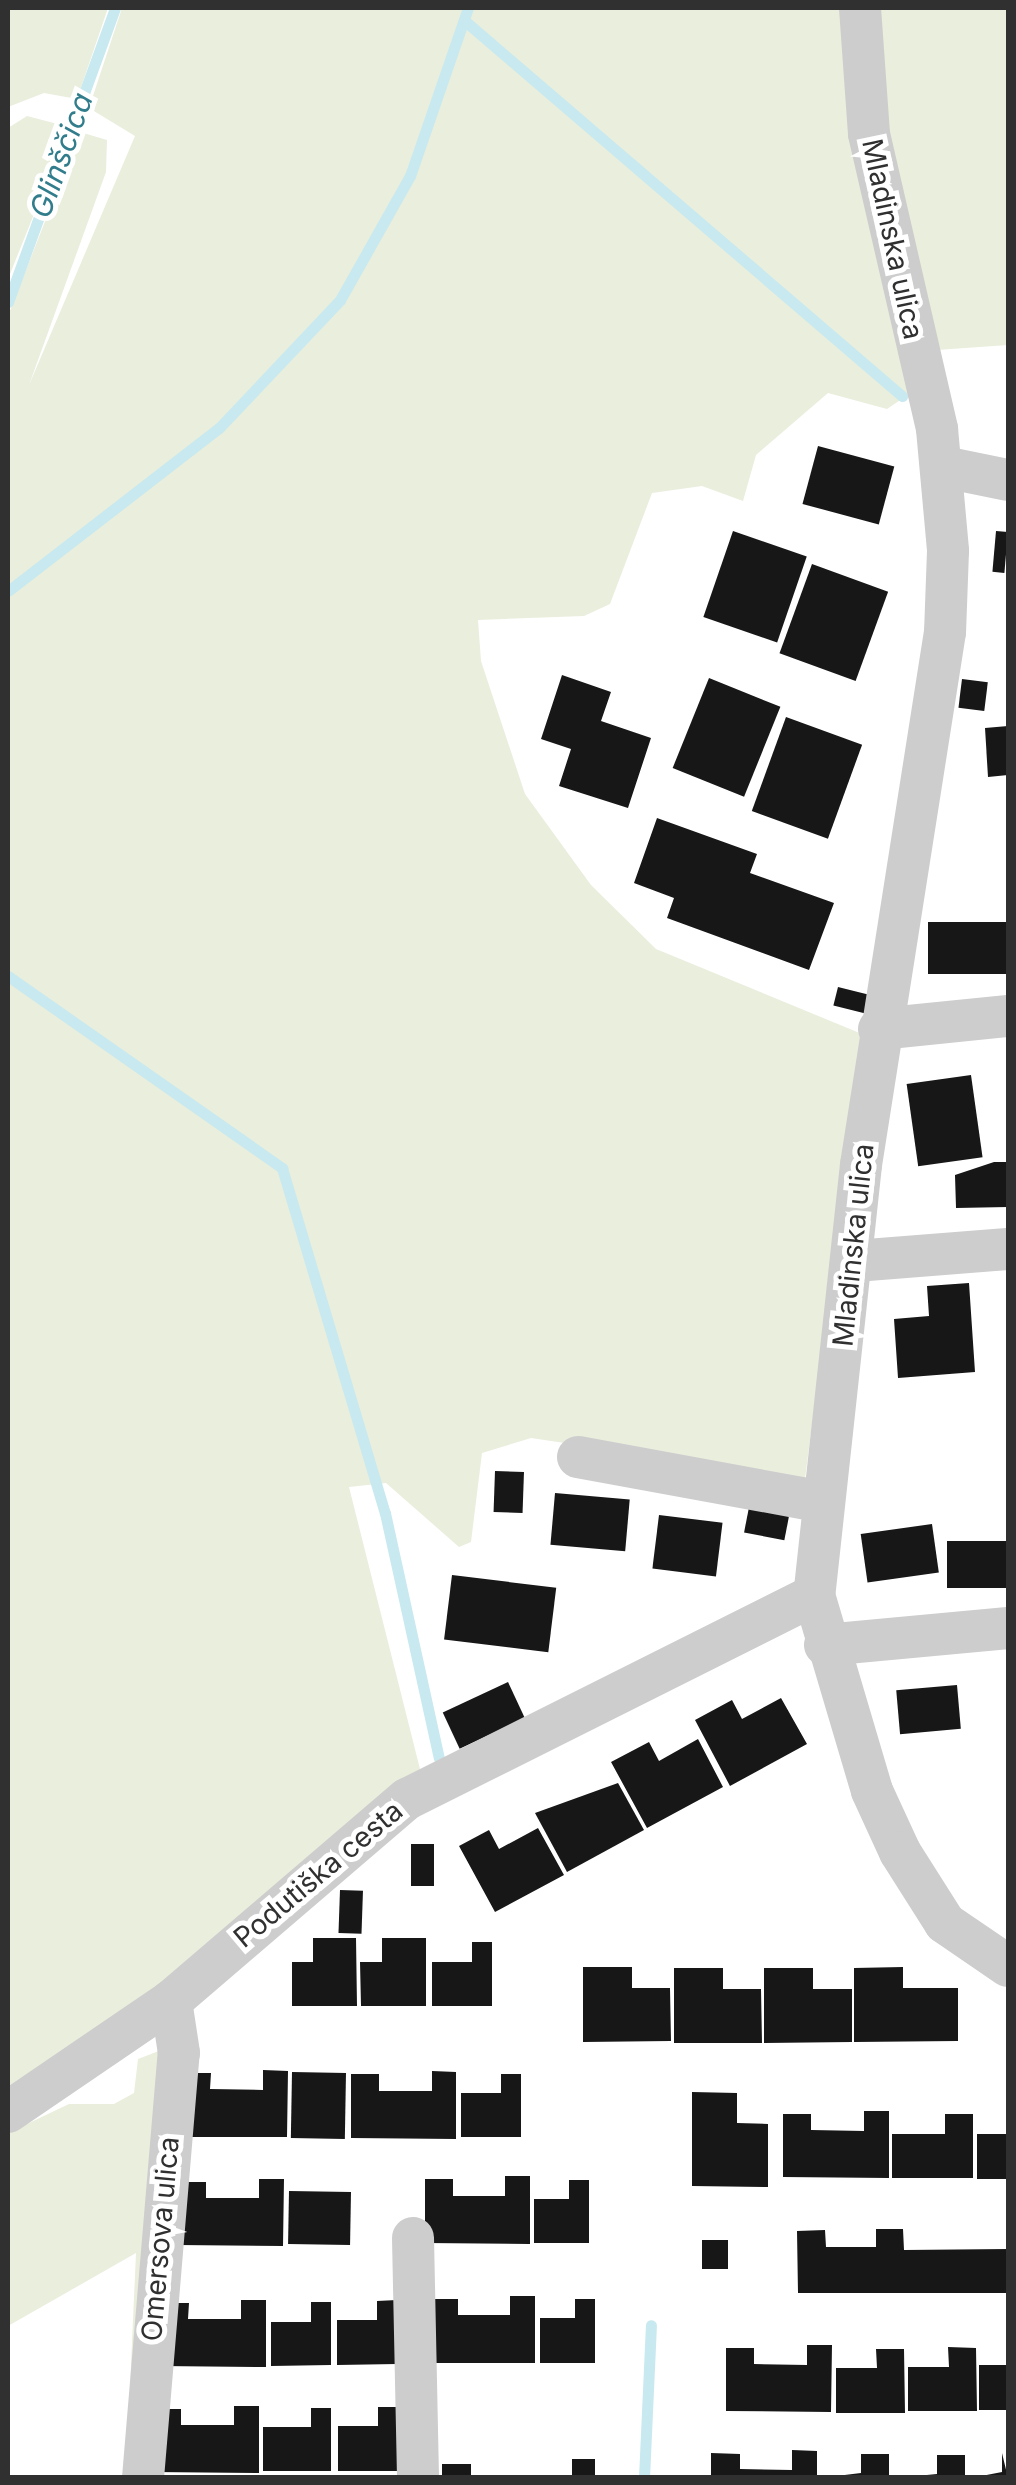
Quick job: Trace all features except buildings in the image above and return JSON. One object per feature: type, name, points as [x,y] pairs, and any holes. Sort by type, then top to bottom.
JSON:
[{"type":"street","name":"Mladinska ulica","points":[[860,8],[870,134],[944,467],[945,632],[880,1028],[814,1595],[825,1645],[900,1852],[945,1923],[1008,1966]]},
{"type":"street","points":[[944,467],[1008,480]]},
{"type":"street","points":[[880,1028],[1008,1016]]},
{"type":"street","points":[[855,1261],[1008,1249]]},
{"type":"street","points":[[578,1457],[822,1502]]},
{"type":"street","name":"Podutiška cesta","points":[[8,2112],[171,2001],[407,1799],[814,1595]]},
{"type":"street","points":[[825,1645],[1008,1628]]},
{"type":"street","name":"Omersova ulica","points":[[143,2478],[179,2053],[171,2001]]},
{"type":"street","points":[[414,2238],[418,2478]]},
{"type":"green space","points":[[8,8],[108,8],[77,99],[44,93],[8,107]]},
{"type":"green space","points":[[122,8],[845,8],[918,388],[887,409],[828,393],[756,455],[743,501],[702,486],[652,493],[610,604],[584,616],[478,620],[481,661],[525,794],[591,885],[656,949],[862,1034],[805,1479],[531,1438],[482,1453],[471,1542],[459,1547],[386,1483],[349,1487],[422,1777],[172,1981],[8,2089],[8,316],[80,132],[107,140],[106,172],[29,385],[135,136],[89,108]]},
{"type":"green space","points":[[872,8],[1008,8],[1008,345],[937,350],[911,285]]},
{"type":"green space","points":[[27,116],[69,127],[8,279],[8,128]]},
{"type":"green space","points":[[164,2049],[126,2477],[136,2253],[8,2326],[8,2133],[69,2104],[114,2104],[134,2093],[138,2059]]},
{"type":"waterway","name":"Glinščica","points":[[8,302],[115,8]]},
{"type":"waterway","points":[[8,591],[219,428],[340,300],[410,176],[468,8]]},
{"type":"waterway","points":[[465,21],[902,396]]},
{"type":"waterway","points":[[8,976],[282,1168],[385,1513],[439,1758]]},
{"type":"waterway","points":[[644,2478],[651,2325]]}]
